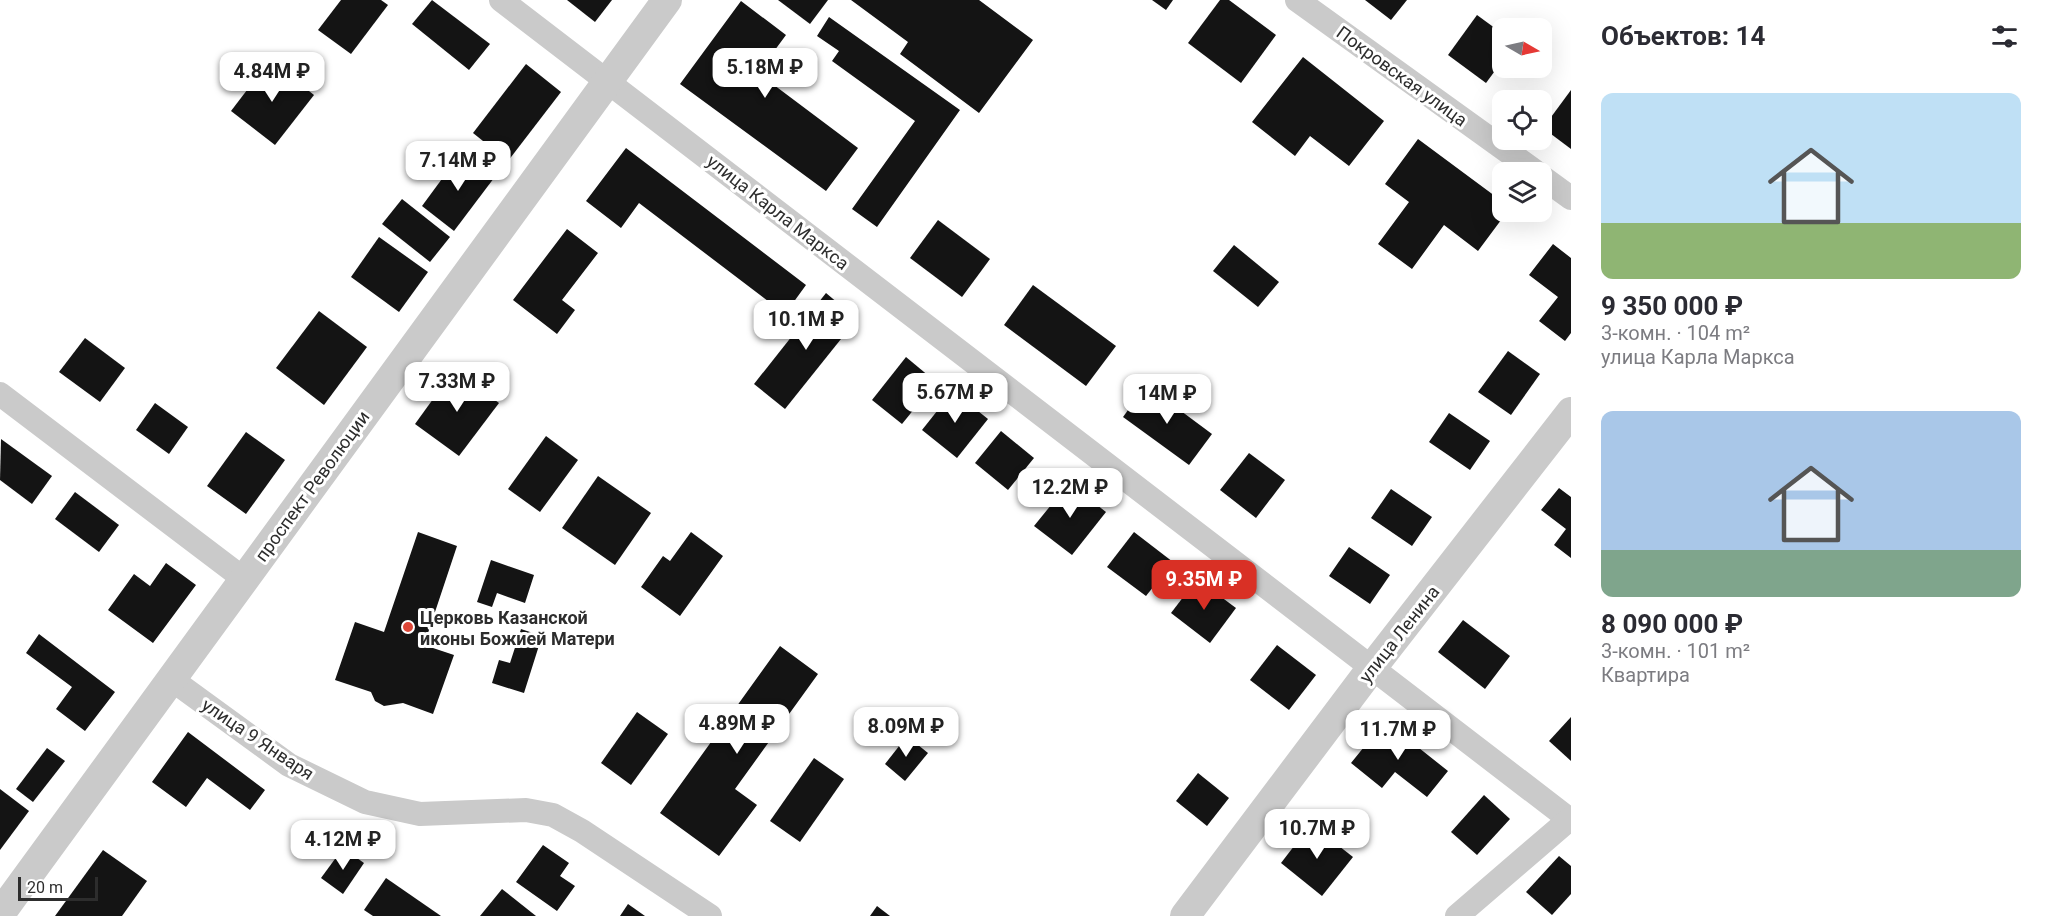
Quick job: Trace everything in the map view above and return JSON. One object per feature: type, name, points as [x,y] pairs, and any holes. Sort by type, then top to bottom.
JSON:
[{"type":"street","name":"улица Карла Маркса","points":[[501,0],[1371,669],[1570,818]]},
{"type":"street","name":"проспект Революции","points":[[0,915],[667,0]]},
{"type":"street","name":"Покровская улица","points":[[1297,0],[1522,162]]},
{"type":"street","points":[[1552,184],[1571,198]]},
{"type":"street","points":[[0,394],[244,579]]},
{"type":"street","name":"улица Ленина","points":[[1185,916],[1371,669],[1571,412]]},
{"type":"street","name":"улица 9 Января","points":[[171,679],[289,765],[365,802],[420,814],[526,810],[553,815],[582,831],[710,916]]},
{"type":"street","points":[[1457,916],[1570,818]]},
{"type":"building","points":[[341,0],[381,0],[388,5],[351,54],[318,30]]},
{"type":"building","points":[[432,0],[490,44],[469,70],[412,24]]},
{"type":"building","points":[[567,0],[612,0],[595,22]]},
{"type":"building","points":[[778,0],[828,0],[810,24]]},
{"type":"building","points":[[851,0],[979,0],[1033,40],[979,113],[900,54],[908,42]]},
{"type":"building","points":[[1152,0],[1173,0],[1166,10]]},
{"type":"building","points":[[1220,0],[1229,0],[1276,35],[1241,83],[1188,43]]},
{"type":"building","points":[[1365,0],[1407,0],[1391,20]]},
{"type":"building","points":[[741,1],[786,35],[758,73],[858,148],[826,191],[680,84]]},
{"type":"building","points":[[1477,15],[1492,26],[1492,75],[1486,83],[1448,55]]},
{"type":"building","points":[[829,17],[960,110],[877,227],[852,209],[915,121],[832,61],[839,51],[817,36]]},
{"type":"building","points":[[1303,57],[1384,121],[1349,166],[1310,136],[1295,156],[1252,122]]},
{"type":"building","points":[[270,60],[314,95],[275,145],[231,111]]},
{"type":"building","points":[[526,64],[561,92],[508,161],[473,133]]},
{"type":"building","points":[[1571,90],[1571,149],[1552,135],[1552,116]]},
{"type":"building","points":[[1418,139],[1492,194],[1492,222],[1500,222],[1478,251],[1444,225],[1412,269],[1378,244],[1409,202],[1385,184]]},
{"type":"building","points":[[626,148],[806,285],[785,314],[639,203],[621,228],[586,201]]},
{"type":"building","points":[[461,153],[494,178],[454,231],[422,206]]},
{"type":"building","points":[[402,199],[450,237],[430,262],[382,224]]},
{"type":"building","points":[[938,220],[990,259],[962,297],[910,258]]},
{"type":"building","points":[[567,229],[598,253],[562,300],[575,310],[557,334],[513,300]]},
{"type":"building","points":[[379,237],[428,272],[399,312],[351,277]]},
{"type":"building","points":[[1553,244],[1571,258],[1571,333],[1565,341],[1539,321],[1558,297],[1529,275]]},
{"type":"building","points":[[1234,245],[1279,282],[1258,307],[1213,271]]},
{"type":"building","points":[[1033,285],[1116,346],[1086,386],[1004,325]]},
{"type":"building","points":[[826,293],[857,319],[785,409],[754,384]]},
{"type":"building","points":[[319,311],[367,347],[324,405],[276,368]]},
{"type":"building","points":[[85,338],[125,368],[100,402],[59,372]]},
{"type":"building","points":[[1508,351],[1540,374],[1511,415],[1478,392]]},
{"type":"building","points":[[906,357],[936,382],[902,424],[872,400]]},
{"type":"building","points":[[454,370],[499,403],[459,456],[415,424]]},
{"type":"building","points":[[1146,385],[1212,434],[1189,465],[1123,417]]},
{"type":"building","points":[[953,391],[988,419],[957,458],[922,430]]},
{"type":"building","points":[[155,403],[188,427],[169,454],[136,430]]},
{"type":"building","points":[[1449,413],[1490,441],[1470,470],[1429,442]]},
{"type":"building","points":[[1001,431],[1034,458],[1008,490],[975,463]]},
{"type":"building","points":[[246,432],[285,460],[246,514],[207,486]]},
{"type":"building","points":[[546,436],[578,460],[540,512],[508,489]]},
{"type":"building","points":[[1,439],[52,476],[32,504],[0,480]]},
{"type":"building","points":[[1249,453],[1285,480],[1256,518],[1220,490]]},
{"type":"building","points":[[598,476],[651,513],[615,565],[562,528]]},
{"type":"building","points":[[1069,483],[1106,512],[1072,555],[1034,526]]},
{"type":"building","points":[[1559,488],[1571,497],[1571,558],[1554,545],[1566,529],[1541,510]]},
{"type":"building","points":[[1391,489],[1432,517],[1412,546],[1371,518]]},
{"type":"building","points":[[75,492],[119,525],[99,552],[55,519]]},
{"type":"building","name":"Церковь Казанской иконы Божией Матери","points":[[418,532],[457,546],[424,645],[454,655],[433,714],[403,703],[384,706],[375,701],[371,692],[335,680],[355,622],[384,632]]},
{"type":"building","points":[[691,532],[723,556],[680,616],[641,587],[663,556],[670,561]]},
{"type":"building","points":[[1134,532],[1173,562],[1146,596],[1107,567]]},
{"type":"building","points":[[1349,547],[1390,575],[1370,604],[1329,576]]},
{"type":"building","points":[[491,560],[534,575],[525,603],[497,593],[492,607],[477,602]]},
{"type":"building","points":[[166,563],[196,585],[153,643],[108,610],[134,574],[150,586]]},
{"type":"building","points":[[1197,579],[1236,608],[1210,643],[1171,613]]},
{"type":"building","points":[[1463,620],[1510,656],[1485,689],[1438,652]]},
{"type":"building","points":[[521,629],[542,636],[524,693],[492,683],[499,660],[510,663]]},
{"type":"building","points":[[39,634],[115,692],[85,731],[56,709],[72,687],[26,653]]},
{"type":"building","points":[[1277,645],[1316,675],[1289,710],[1250,680]]},
{"type":"building","points":[[780,646],[818,674],[735,789],[757,805],[719,856],[660,813]]},
{"type":"building","points":[[637,712],[668,734],[631,785],[601,763]]},
{"type":"building","points":[[1571,717],[1571,761],[1549,741]]},
{"type":"building","points":[[1385,721],[1448,771],[1427,797],[1395,772],[1382,788],[1351,763]]},
{"type":"building","points":[[188,732],[265,790],[250,810],[207,778],[186,807],[152,782]]},
{"type":"building","points":[[907,736],[928,753],[905,781],[885,764]]},
{"type":"building","points":[[47,748],[65,761],[33,802],[16,789]]},
{"type":"building","points":[[814,758],[844,779],[800,842],[770,821]]},
{"type":"building","points":[[1198,773],[1229,798],[1207,826],[1176,801]]},
{"type":"building","points":[[0,789],[29,811],[0,850]]},
{"type":"building","points":[[1484,795],[1510,819],[1477,855],[1451,832]]},
{"type":"building","points":[[1311,824],[1353,857],[1322,896],[1281,863]]},
{"type":"building","points":[[543,845],[569,863],[560,876],[575,886],[557,911],[516,882]]},
{"type":"building","points":[[343,848],[364,863],[343,894],[321,878]]},
{"type":"building","points":[[103,850],[147,881],[122,916],[55,916]]},
{"type":"building","points":[[1559,856],[1571,866],[1571,894],[1552,915],[1526,892]]},
{"type":"building","points":[[386,878],[441,916],[373,916],[364,910]]},
{"type":"building","points":[[502,889],[536,916],[480,916]]},
{"type":"building","points":[[628,904],[645,916],[620,916]]},
{"type":"building","points":[[877,906],[890,916],[870,916]]},
{"type":"place","name":"Церковь Казанской иконы Божией Матери","points":[[408,627]]}]
